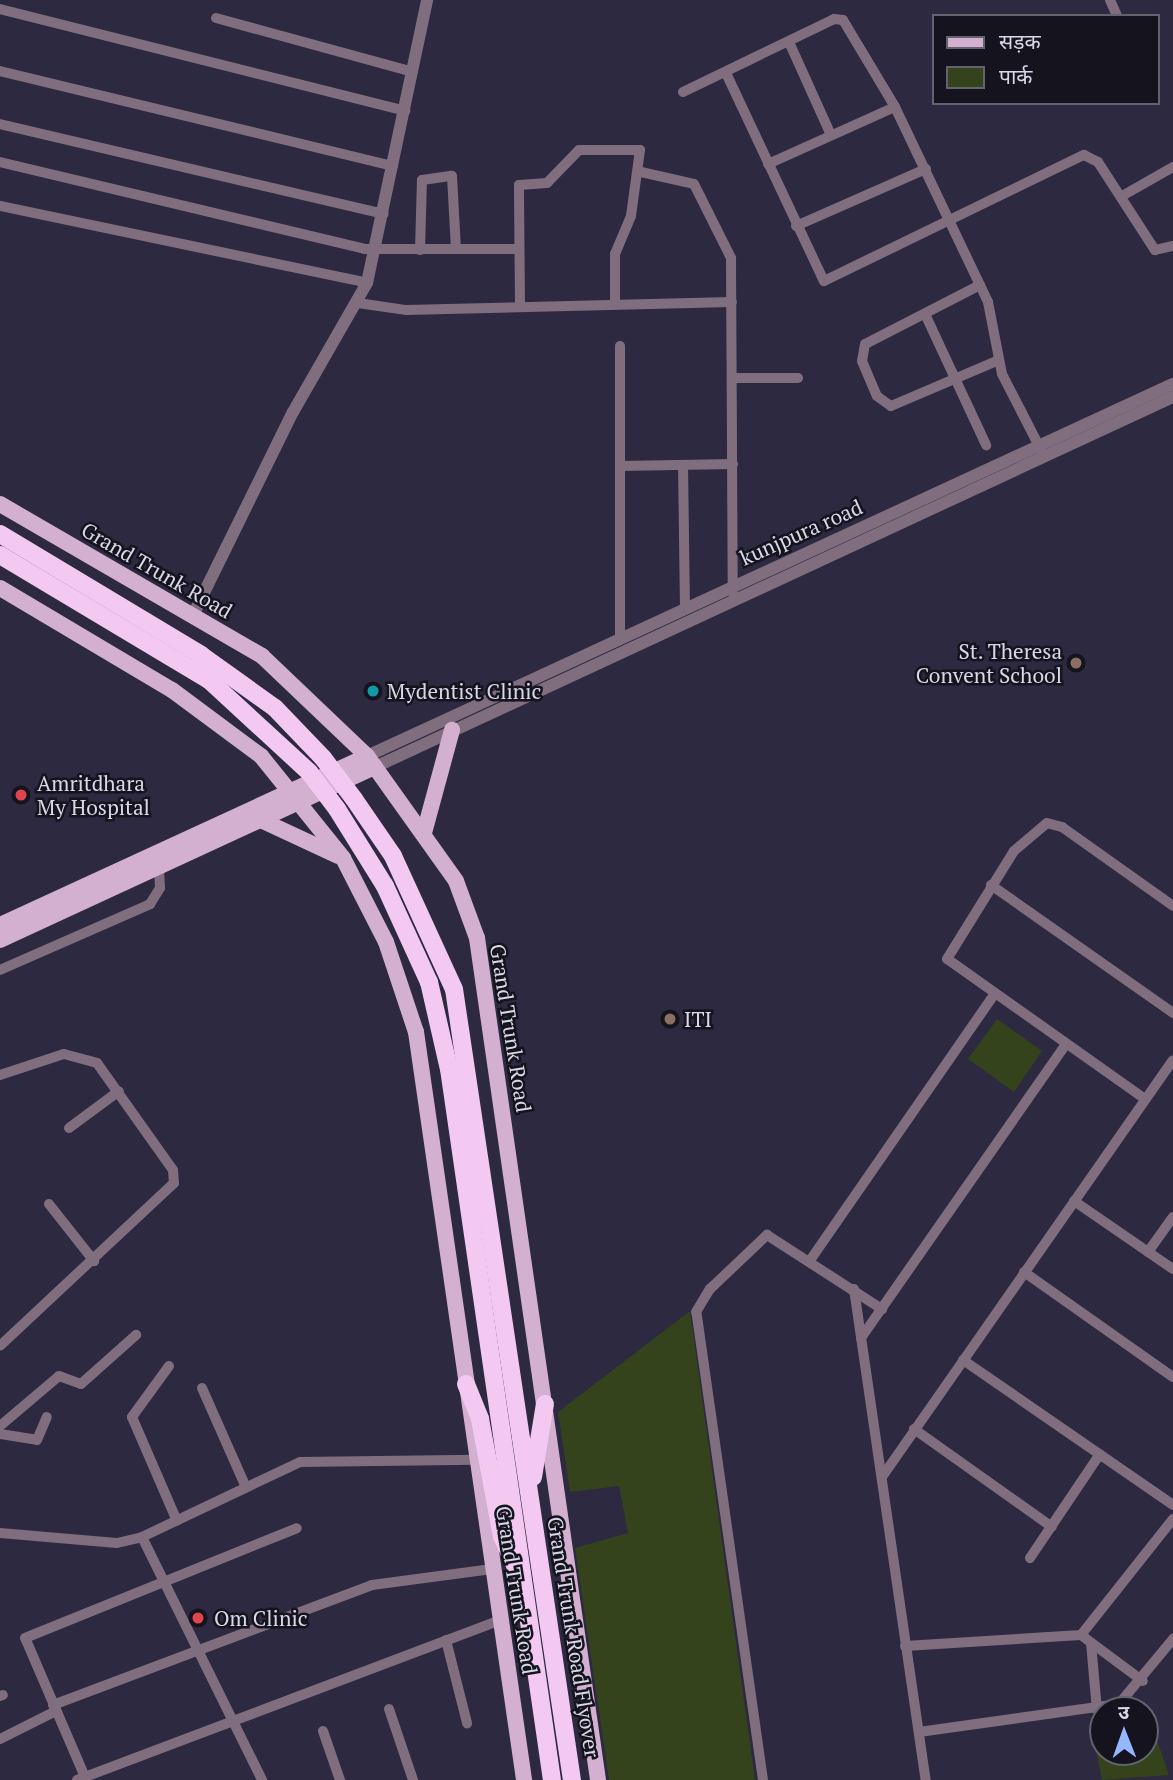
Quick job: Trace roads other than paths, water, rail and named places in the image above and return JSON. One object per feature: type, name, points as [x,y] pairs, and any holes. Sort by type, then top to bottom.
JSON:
[{"type":"highway","name":"Grand Trunk Road Flyover","points":[[0,534],[201,655],[275,708],[323,758],[393,856],[454,989],[572,1780]]},
{"type":"highway","points":[[0,555],[209,680],[309,772],[337,809],[385,886],[429,982],[449,1069],[552,1780]]},
{"type":"highway","points":[[466,1384],[480,1419],[502,1536],[524,1582]]},
{"type":"highway","points":[[530,1501],[545,1404]]},
{"type":"main road","name":"Grand Trunk Road","points":[[0,504],[262,656],[371,762],[456,881],[477,938],[598,1780]]},
{"type":"main road","name":"Grand Trunk Road","points":[[0,588],[172,690],[261,756],[343,859],[387,942],[416,1032],[524,1780]]},
{"type":"main road","points":[[424,833],[449,725]]},
{"type":"main road","points":[[0,925],[296,798],[371,762]]},
{"type":"main road","points":[[0,940],[263,821],[296,798]]},
{"type":"main road","points":[[263,821],[343,859]]},
{"type":"street","points":[[193,615],[293,412],[358,303],[367,283],[384,214],[425,0]]},
{"type":"street","points":[[0,9],[405,111]]},
{"type":"street","points":[[216,18],[412,72]]},
{"type":"street","points":[[683,92],[840,18],[895,107],[980,285],[999,360],[1042,452]]},
{"type":"street","points":[[789,42],[831,135]]},
{"type":"street","points":[[0,71],[393,166]]},
{"type":"street","points":[[726,73],[796,226],[827,281],[950,223],[1077,156],[1092,157],[1122,196],[1155,250],[1173,246]]},
{"type":"street","points":[[768,164],[895,107]]},
{"type":"street","points":[[0,124],[384,214]]},
{"type":"street","points":[[520,307],[519,186],[547,183],[579,150],[643,151],[640,172],[615,254],[615,304]]},
{"type":"street","points":[[0,162],[376,251],[519,249]]},
{"type":"street","points":[[1122,196],[1173,167]]},
{"type":"street","points":[[796,226],[926,169]]},
{"type":"street","points":[[640,172],[698,189],[731,258],[733,590]]},
{"type":"street","points":[[420,250],[422,180],[452,176],[456,249]]},
{"type":"street","points":[[0,206],[367,283]]},
{"type":"street","points":[[980,285],[865,344],[860,355],[868,376],[891,406],[999,360]]},
{"type":"street","points":[[358,303],[406,310],[732,302]]},
{"type":"street","points":[[925,314],[986,445]]},
{"type":"street","points":[[620,346],[620,634]]},
{"type":"street","points":[[733,378],[798,378]]},
{"type":"street","name":"kunjpura road","points":[[1042,452],[1173,384]]},
{"type":"street","name":"kunjpura road","points":[[371,762],[587,657],[733,590],[1042,452],[1173,397]]},
{"type":"street","points":[[620,466],[733,464]]},
{"type":"street","points":[[682,465],[685,605]]},
{"type":"street","name":"kunjpura road","points":[[587,657],[620,634],[685,605],[733,590]]},
{"type":"street","points":[[1145,1099],[994,995],[947,959],[990,885],[1014,851],[1047,823],[1062,827],[1173,906]]},
{"type":"street","points":[[0,970],[150,904],[160,888],[159,869]]},
{"type":"street","points":[[990,885],[1173,1013]]},
{"type":"street","points":[[811,1259],[994,995]]},
{"type":"street","points":[[861,1338],[1066,1044]]},
{"type":"street","points":[[0,1075],[47,1058],[81,1055],[119,1091],[173,1170],[174,1183],[94,1261],[0,1346]]},
{"type":"street","points":[[882,1477],[1173,1060]]},
{"type":"street","points":[[69,1128],[119,1091]]},
{"type":"street","points":[[1074,1201],[1173,1269]]},
{"type":"street","points":[[49,1204],[94,1261]]},
{"type":"street","points":[[1148,1252],[1173,1217]]},
{"type":"street","points":[[763,1780],[696,1312],[758,1239],[778,1237],[882,1309]]},
{"type":"street","points":[[1024,1272],[1173,1377]]},
{"type":"street","points":[[854,1289],[926,1780]]},
{"type":"street","points":[[0,1426],[59,1376],[81,1384],[136,1335]]},
{"type":"street","points":[[963,1360],[1173,1505]]},
{"type":"street","points":[[169,1366],[132,1417],[177,1521]]},
{"type":"street","points":[[202,1388],[245,1485]]},
{"type":"street","points":[[0,1434],[37,1440],[47,1417]]},
{"type":"street","points":[[914,1429],[1052,1527]]},
{"type":"street","points":[[1030,1558],[1100,1454]]},
{"type":"street","points":[[0,1533],[89,1544],[142,1537],[245,1485],[300,1461],[476,1460]]},
{"type":"street","points":[[1081,1635],[1173,1518]]},
{"type":"street","points":[[297,1528],[25,1637],[81,1779],[236,1723],[500,1620]]},
{"type":"street","points":[[142,1537],[262,1780]]},
{"type":"street","points":[[0,1739],[55,1708],[372,1586],[492,1569]]},
{"type":"street","points":[[905,1646],[1081,1635],[1143,1681]]},
{"type":"street","points":[[1127,1696],[1143,1681],[1173,1639]]},
{"type":"street","points":[[446,1640],[467,1723]]},
{"type":"street","points":[[1091,1643],[1096,1696]]},
{"type":"street","points":[[388,1709],[413,1780]]},
{"type":"street","points":[[919,1732],[1089,1711]]},
{"type":"street","points":[[323,1731],[341,1780]]},
{"type":"place","name":"St. Theresa Convent School","points":[[1076,663]]},
{"type":"place","name":"Mydentist Clinic","points":[[373,691]]},
{"type":"place","name":"Amritdhara My Hospital","points":[[21,795]]},
{"type":"place","name":"ITI","points":[[670,1019]]},
{"type":"place","name":"Om Clinic","points":[[198,1618]]}]
